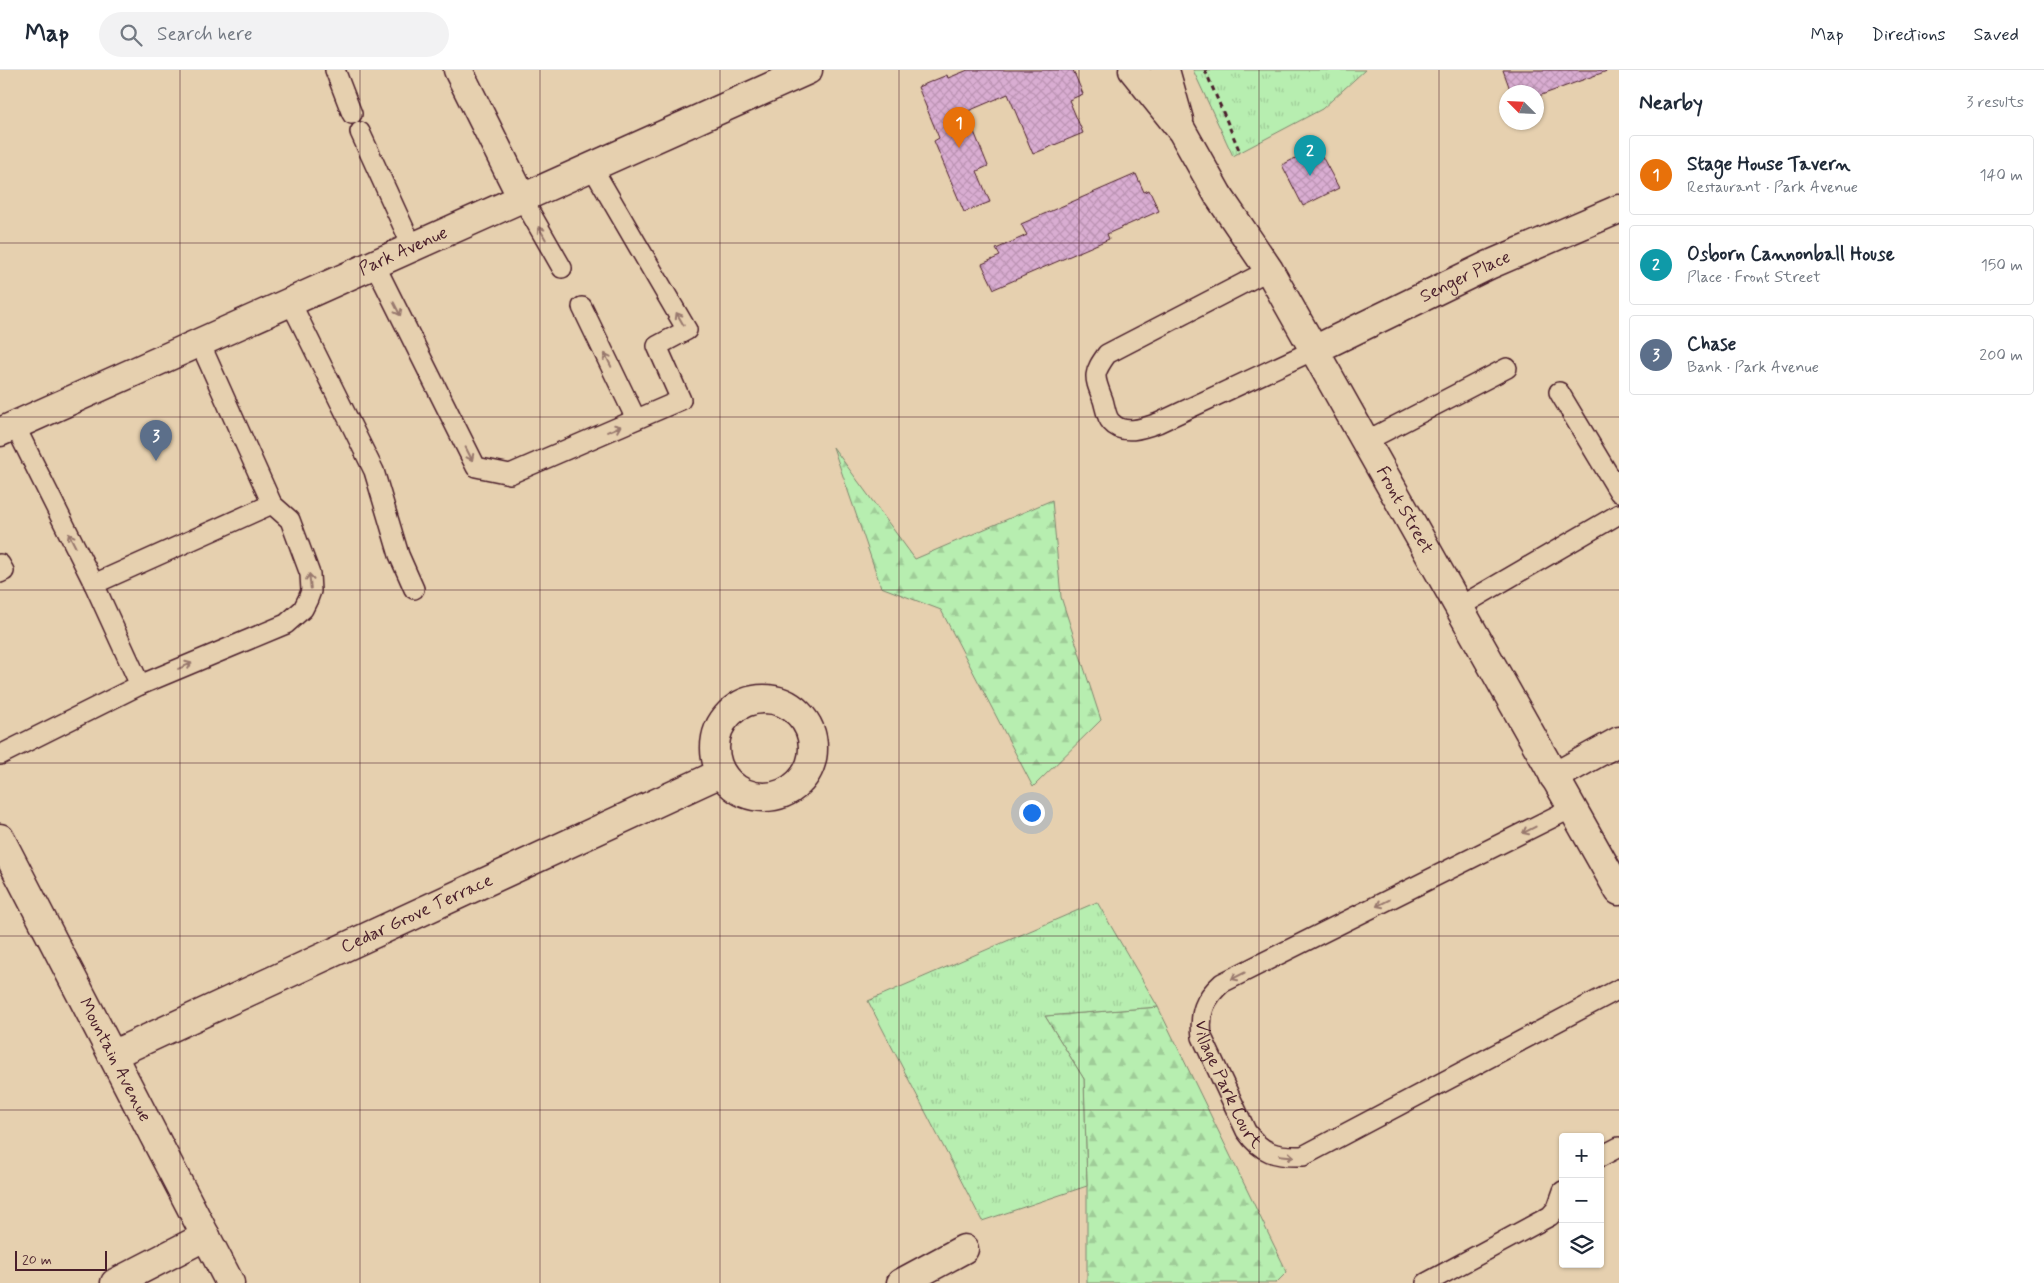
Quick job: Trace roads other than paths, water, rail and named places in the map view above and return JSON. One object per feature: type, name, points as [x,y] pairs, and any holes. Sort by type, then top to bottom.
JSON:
[{"type":"street","points":[[458,70],[522,198]]},
{"type":"street","name":"Park Avenue","points":[[7,429],[808,70]]},
{"type":"street","name":"Front Street","points":[[1133,70],[1182,131],[1218,195],[1269,270],[1619,891]]},
{"type":"street","name":"Front Street","points":[[1165,70],[1182,131]]},
{"type":"street","name":"Senger Place","points":[[1314,350],[1489,266],[1619,209]]},
{"type":"street","points":[[1554,777],[1619,741]]},
{"type":"street","name":"Cedar Grove Terrace","points":[[112,1055],[721,773]]},
{"type":"street","name":"Mountain Avenue","points":[[0,838],[230,1283]]},
{"type":"street","points":[[115,1283],[206,1236]]},
{"type":"street","points":[[901,1283],[964,1249]]},
{"type":"lane","points":[[335,70],[352,114]]},
{"type":"lane","points":[[360,132],[412,248]]},
{"type":"lane","points":[[376,265],[476,467],[510,474],[681,400],[657,346],[687,330],[592,166]]},
{"type":"lane","points":[[522,198],[562,268]]},
{"type":"lane","points":[[1269,270],[1107,354],[1098,366],[1095,377],[1110,421],[1118,427],[1138,430],[1314,350]]},
{"type":"lane","points":[[291,303],[374,471],[400,555],[414,589]]},
{"type":"lane","points":[[582,307],[636,419]]},
{"type":"lane","points":[[0,755],[140,685],[286,624],[303,609],[311,591],[310,574],[290,520],[272,504],[200,343]]},
{"type":"lane","points":[[1366,441],[1507,368]]},
{"type":"lane","points":[[1559,392],[1619,492]]},
{"type":"lane","points":[[7,429],[94,584],[140,685]]},
{"type":"lane","points":[[94,584],[272,504]]},
{"type":"lane","points":[[1459,607],[1619,514]]},
{"type":"lane","points":[[0,564],[4,571],[0,573]]},
{"type":"lane","name":"Village Park Court","points":[[1572,808],[1222,984],[1211,993],[1205,1006],[1200,1021],[1202,1037],[1246,1131],[1254,1142],[1269,1152],[1284,1157],[1302,1156],[1619,989]]},
{"type":"lane","points":[[1604,1155],[1619,1147]]},
{"type":"lane","points":[[1426,1283],[1550,1216],[1559,1202]]},
{"type":"place","name":"Stage House Tavern","points":[[959,148]]},
{"type":"place","name":"Osborn Cannonball House","points":[[1310,176]]},
{"type":"place","name":"Chase","points":[[156,461]]}]
